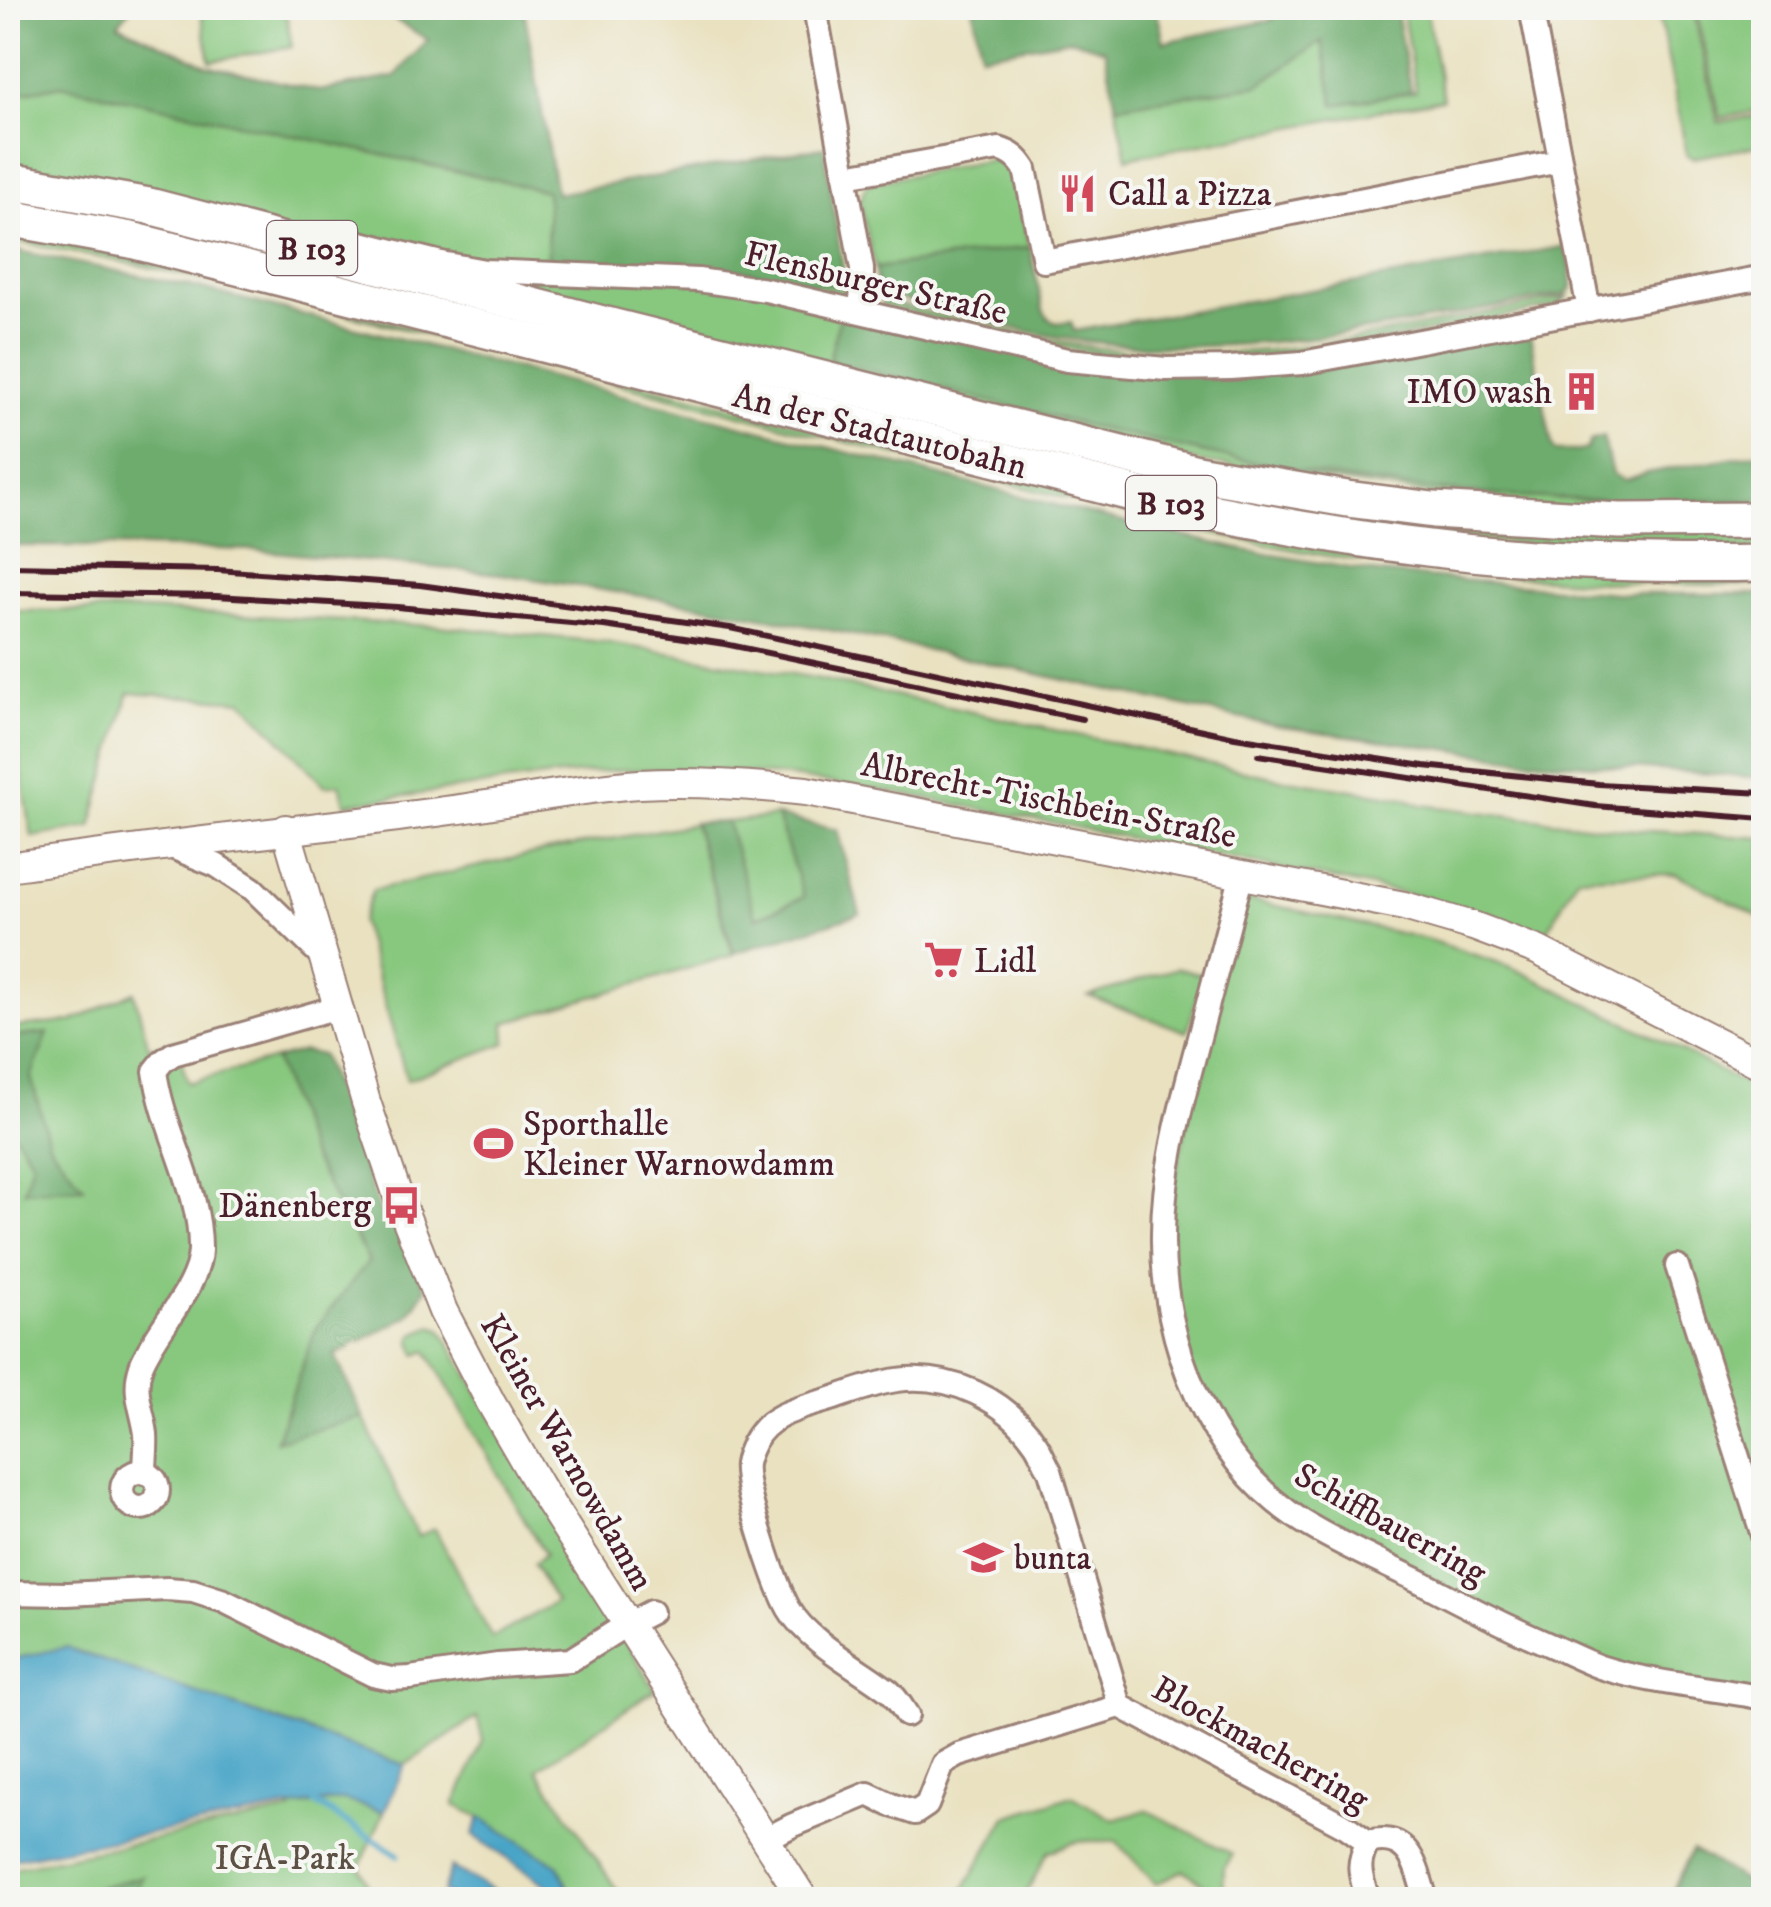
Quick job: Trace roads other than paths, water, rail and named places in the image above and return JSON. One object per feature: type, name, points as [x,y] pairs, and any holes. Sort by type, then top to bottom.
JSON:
[{"type":"highway","name":"An der Stadtautobahn","points":[[8,180],[149,206],[1198,473],[1433,510],[1618,521],[1764,520]]},
{"type":"highway","name":"An der Stadtautobahn","points":[[8,218],[132,240],[1195,509],[1432,549],[1615,564],[1764,563]]},
{"type":"street","points":[[814,8],[862,269],[859,311]]},
{"type":"street","points":[[1532,8],[1589,310]]},
{"type":"street","name":"Flensburger Straße","points":[[846,176],[999,149],[1009,152],[1025,169],[1044,261],[1560,161]]},
{"type":"street","name":"Flensburger Straße","points":[[149,206],[217,207],[485,271],[698,280],[766,290],[1067,360],[1182,369],[1302,363],[1764,277]]},
{"type":"street","name":"Albrecht-Tischbein-Straße","points":[[8,866],[597,788],[680,782],[740,784],[849,798],[1404,906],[1537,950],[1764,1066]]},
{"type":"street","name":"Kleiner Warnowdamm","points":[[286,829],[396,1191],[443,1312],[539,1486],[638,1618],[764,1840],[804,1900]]},
{"type":"street","points":[[165,844],[216,865],[253,889],[325,958]]},
{"type":"street","name":"Schiffbauerring","points":[[1242,874],[1180,1107],[1166,1173],[1162,1237],[1167,1300],[1181,1357],[1218,1434],[1241,1468],[1302,1521],[1501,1624],[1599,1666],[1639,1677],[1763,1697]]},
{"type":"street","points":[[145,1473],[146,1434],[136,1389],[142,1365],[194,1274],[200,1254],[192,1199],[158,1091],[156,1071],[173,1054],[338,1008]]},
{"type":"street","points":[[1677,1266],[1764,1539]]},
{"type":"street","name":"Blockmacherring","points":[[908,1715],[892,1693],[806,1630],[790,1612],[749,1496],[746,1466],[753,1443],[766,1425],[784,1413],[892,1380],[908,1379],[943,1381],[970,1390],[1000,1407],[1036,1444],[1050,1471],[1120,1706]]},
{"type":"street","points":[[8,1593],[167,1588],[193,1592],[224,1601],[373,1675],[392,1679],[570,1660],[638,1618]]},
{"type":"street","name":"Blockmacherring","points":[[764,1840],[868,1794],[915,1813],[927,1805],[943,1764],[1120,1706],[1347,1827],[1368,1842]]},
{"type":"street","name":"Blockmacherring","points":[[1368,1900],[1360,1858],[1368,1842],[1383,1838],[1397,1842],[1414,1858],[1426,1900]]},
{"type":"water","points":[[67,1647],[405,1765],[384,1812],[344,1800],[315,1803],[8,1860],[8,1660]]},
{"type":"water","points":[[480,1817],[559,1866],[572,1899],[554,1899],[556,1892],[473,1835]]},
{"type":"water","points":[[451,1867],[509,1899],[457,1899],[443,1892]]},
{"type":"waterway","points":[[315,1803],[398,1855]]},
{"type":"railway","points":[[8,566],[218,570],[420,585],[730,628],[1235,737],[1424,766],[1599,784],[1764,793]]},
{"type":"railway","points":[[8,593],[216,596],[604,626],[725,644],[1082,719]]},
{"type":"railway","points":[[1258,755],[1595,806],[1764,819]]},
{"type":"place","name":"Call a Pizza","points":[[1078,193]]},
{"type":"place","name":"IMO wash","points":[[1582,391]]},
{"type":"place","name":"Lidl","points":[[944,960]]},
{"type":"place","name":"Sporthalle Kleiner Warnowdamm","points":[[493,1143]]},
{"type":"place","name":"Dänenberg","points":[[401,1205]]},
{"type":"place","name":"bunta","points":[[984,1557]]},
{"type":"park label","name":"IGA-Park","points":[[285,1857]]}]
